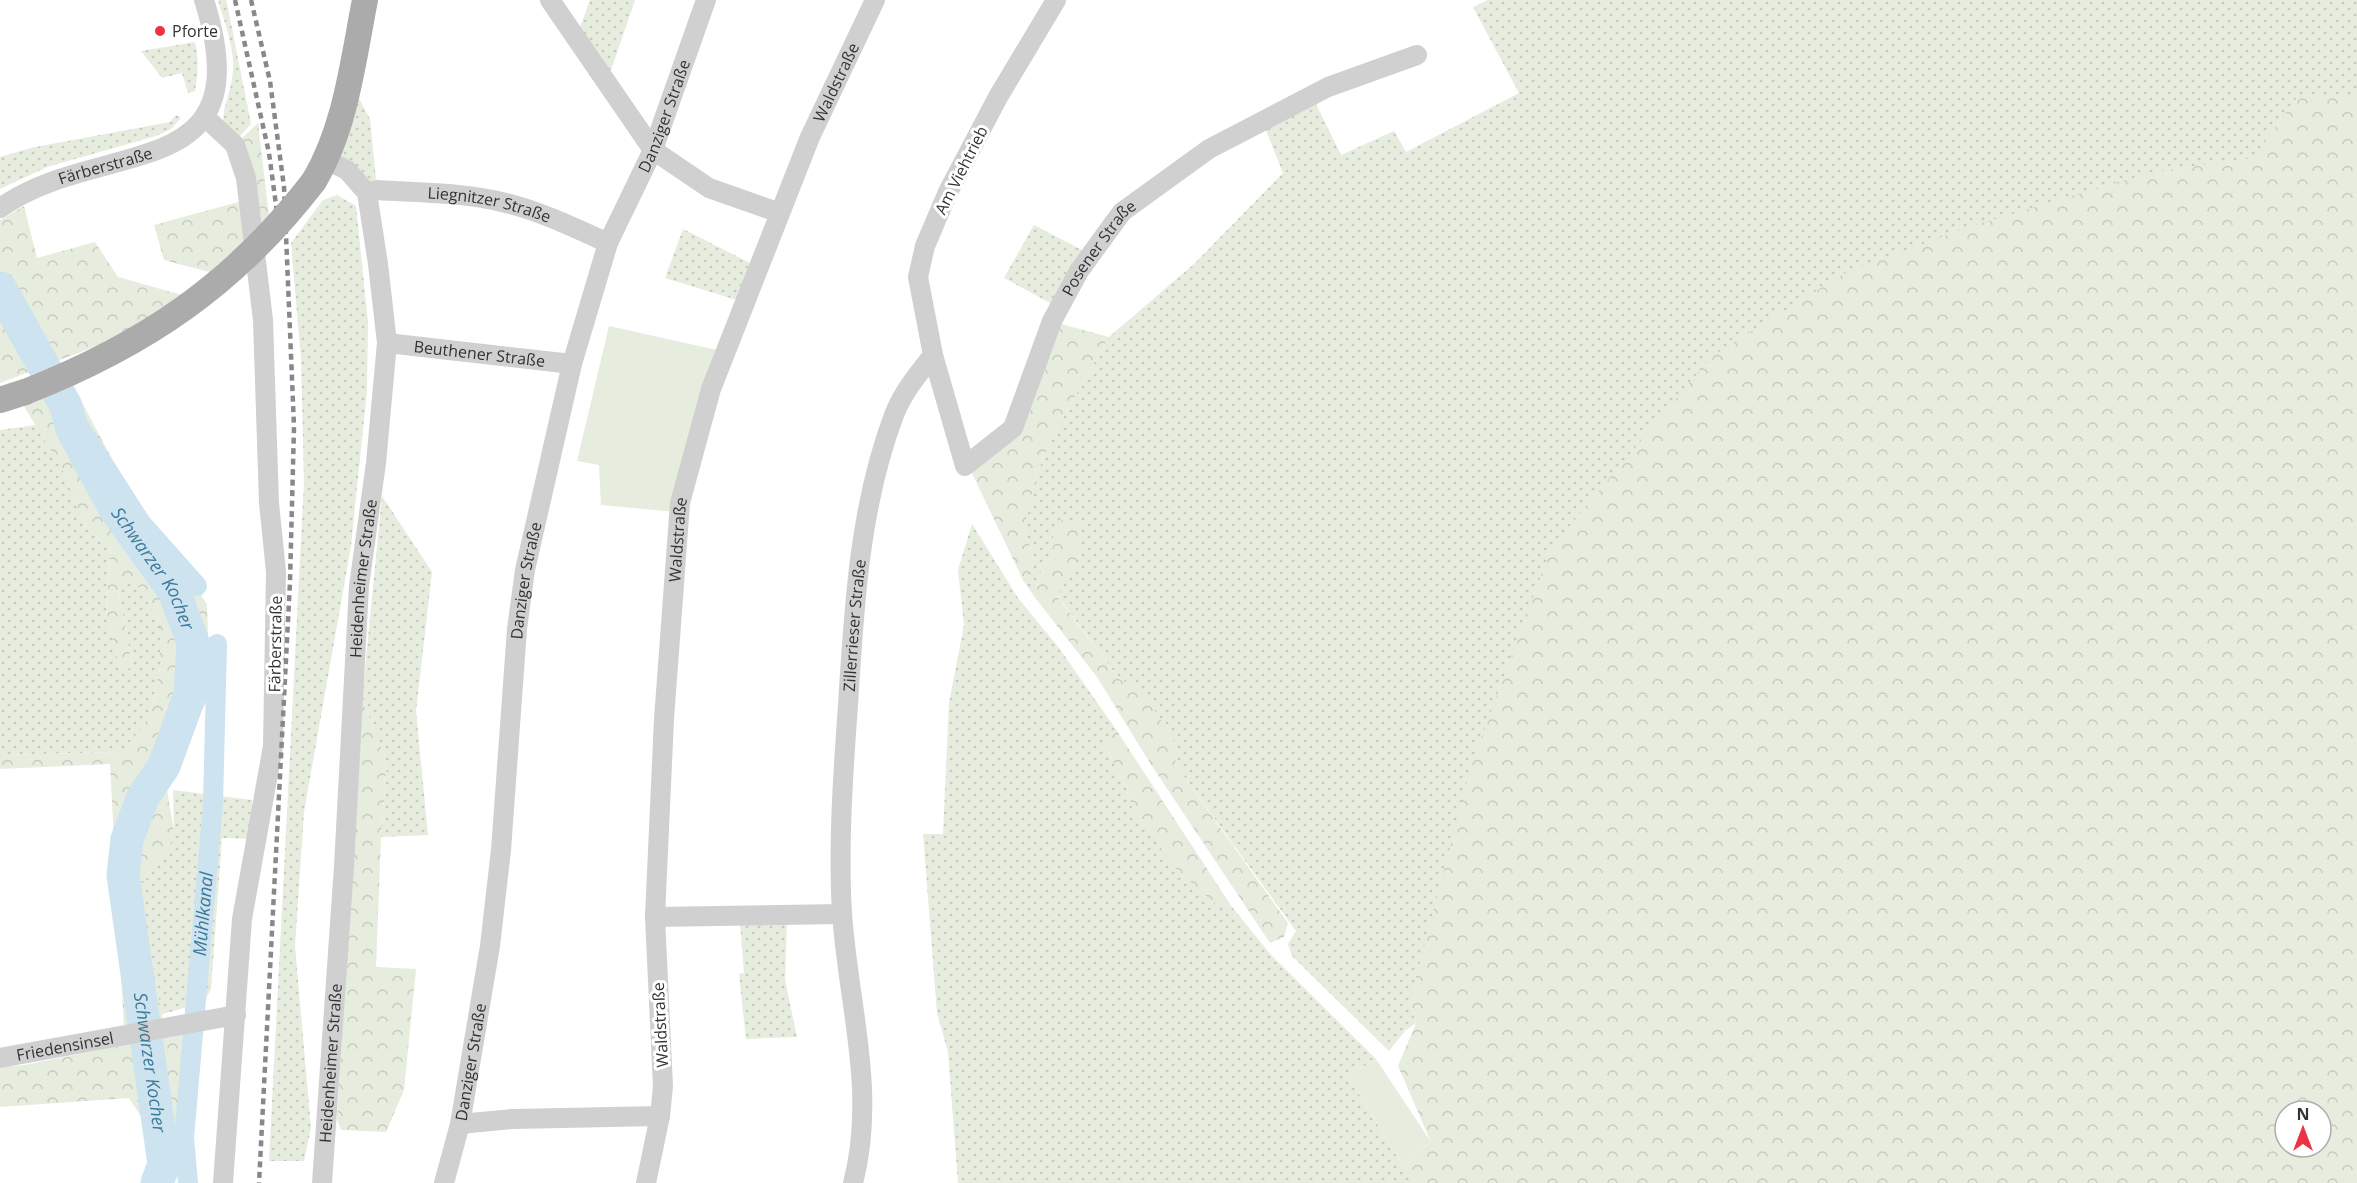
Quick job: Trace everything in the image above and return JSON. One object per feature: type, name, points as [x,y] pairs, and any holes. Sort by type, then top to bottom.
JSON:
[{"type":"main road","points":[[0,400],[25,392],[121,350],[186,310],[251,254],[320,170],[340,117],[365,0]]},
{"type":"street","name":"Färberstraße","points":[[0,208],[15,197],[57,179],[157,152],[185,138],[205,117],[216,92],[216,61],[204,0]]},
{"type":"street","points":[[550,0],[653,150],[709,188],[780,213]]},
{"type":"street","name":"Danziger Straße","points":[[444,1183],[460,1124],[490,946],[501,850],[517,629],[525,570],[572,364],[608,243],[653,150],[706,0]]},
{"type":"street","name":"Waldstraße","points":[[646,1183],[660,1116],[663,1086],[655,917],[663,742],[680,502],[711,389],[810,137],[875,0]]},
{"type":"street","name":"Am Viehtrieb","points":[[933,355],[918,277],[925,246],[948,192],[976,139],[1056,0]]},
{"type":"street","name":"Posener Straße","points":[[933,355],[965,466],[1013,428],[1052,321],[1079,271],[1122,212],[1209,150],[1328,87],[1417,55]]},
{"type":"street","name":"Färberstraße","points":[[205,117],[235,145],[246,178],[263,320],[269,503],[276,573],[273,746],[242,919],[223,1183]]},
{"type":"street","points":[[320,170],[347,170],[367,193]]},
{"type":"street","name":"Liegnitzer Straße","points":[[367,193],[377,190],[460,195],[505,202],[548,216],[608,243]]},
{"type":"street","name":"Heidenheimer Straße","points":[[322,1183],[345,854],[359,586],[376,463],[387,343],[367,193]]},
{"type":"street","name":"Beuthener Straße","points":[[387,343],[572,364]]},
{"type":"street","name":"Zillerrieser Straße","points":[[853,1183],[864,1122],[862,1067],[842,914],[842,821],[854,607],[868,508],[894,415],[910,384],[933,355]]},
{"type":"street","points":[[655,917],[842,914]]},
{"type":"street","name":"Friedensinsel","points":[[0,1059],[138,1034],[210,1018],[236,1015]]},
{"type":"street","points":[[460,1124],[512,1119],[660,1116]]},
{"type":"green space","points":[[218,0],[226,0],[251,124],[238,138],[224,126],[223,120],[232,79],[233,59]]},
{"type":"green space","points":[[590,0],[635,0],[610,73],[579,30]]},
{"type":"green space","points":[[1488,0],[2357,0],[2357,99],[2299,95],[2254,158],[2153,172],[1410,1000],[1416,1023],[1405,1031],[1389,1051],[1292,956],[1288,944],[1296,931],[1175,764],[1120,680],[1057,595],[1082,550],[1081,527],[1065,518],[1054,529],[1052,556],[1040,574],[1033,595],[1023,580],[1035,561],[1024,529],[1036,476],[1054,433],[1109,337],[1194,264],[1283,173],[1265,128],[1315,102],[1341,155],[1394,131],[1406,152],[1519,93],[1473,7]]},
{"type":"green space","points":[[195,42],[198,60],[196,85],[195,91],[188,93],[182,73],[162,78],[141,51]]},
{"type":"green space","points":[[349,80],[370,119],[377,190],[326,160]]},
{"type":"green space","points":[[2299,95],[2357,97],[2357,1183],[1418,1183],[1401,1163],[1431,1142],[1398,1066],[1416,1023],[1410,1000],[1471,766],[1551,548],[1712,356],[1845,273],[1968,227],[2153,172],[2253,158]]},
{"type":"green space","points":[[176,115],[181,118],[171,129],[156,136],[47,167],[0,189],[0,157],[30,148],[170,122]]},
{"type":"green space","points":[[258,123],[269,216],[238,248],[209,272],[164,260],[154,225],[242,201],[239,141]]},
{"type":"green space","points":[[337,195],[356,206],[368,322],[367,391],[351,546],[304,812],[295,946],[311,1128],[304,1161],[269,1161],[304,482],[301,359],[291,243],[323,200]]},
{"type":"green space","points":[[24,206],[37,258],[95,242],[118,277],[182,295],[125,335],[0,383],[0,220]]},
{"type":"green space","points":[[1034,225],[1082,250],[1052,304],[1004,278]]},
{"type":"green space","points":[[683,229],[754,265],[740,301],[665,278]]},
{"type":"green space","points":[[1054,322],[1109,337],[1054,433],[1036,476],[1024,529],[1035,561],[1023,580],[969,467],[1016,430]]},
{"type":"green space","points":[[609,326],[721,351],[676,512],[601,505],[599,465],[577,461]]},
{"type":"green space","points":[[76,391],[136,504],[207,604],[210,694],[166,784],[175,837],[139,889],[163,1021],[124,1030],[110,764],[0,769],[0,755],[123,752],[149,717],[160,668],[160,622],[132,577],[118,586],[132,666],[121,674],[106,611],[111,548],[86,528],[63,471],[22,403]]},
{"type":"green space","points":[[36,425],[63,471],[86,528],[111,548],[106,611],[121,673],[132,666],[118,586],[132,576],[160,622],[160,667],[149,718],[123,752],[0,755],[0,430]]},
{"type":"green space","points":[[382,496],[432,572],[416,711],[428,835],[381,837],[387,762],[362,699]]},
{"type":"green space","points":[[1065,517],[1082,527],[1082,550],[1057,596],[1120,680],[1139,685],[1178,748],[1175,764],[1288,923],[1284,937],[1270,943],[1150,763],[1097,677],[1033,595],[1040,574],[1052,556],[1054,529]]},
{"type":"green space","points":[[972,524],[1018,598],[1059,648],[1115,728],[1105,745],[1126,788],[1134,812],[1217,905],[1232,907],[1271,955],[1376,1059],[1348,1076],[1401,1163],[1418,1183],[958,1183],[948,1052],[937,1013],[923,834],[943,834],[949,703],[964,625],[958,570]]},
{"type":"green space","points":[[362,699],[387,762],[381,837],[376,967],[416,969],[404,1090],[386,1132],[341,1130],[337,1119]]},
{"type":"green space","points":[[1115,728],[1232,907],[1217,905],[1177,870],[1134,812],[1126,788],[1105,745]]},
{"type":"green space","points":[[173,790],[252,800],[252,839],[222,838],[211,989],[204,1002],[160,1015],[139,889],[174,837]]},
{"type":"green space","points":[[787,920],[785,980],[797,1037],[746,1039],[739,974],[744,973],[740,922]]},
{"type":"green space","points":[[185,1033],[182,1121],[147,1126],[129,1098],[0,1107],[0,1067],[24,1065]]},
{"type":"green space","points":[[1376,1059],[1431,1142],[1401,1163],[1348,1076]]},
{"type":"waterway","name":"Schwarzer Kocher","points":[[0,288],[66,406],[72,429],[115,509],[174,591],[193,642],[190,695],[164,766],[143,797],[127,839],[123,875],[164,1164],[157,1183]]},
{"type":"waterway","name":"Mühlkanal","points":[[66,406],[141,523],[197,586]]},
{"type":"waterway","name":"Mühlkanal","points":[[188,1183],[184,1138],[213,803],[217,644]]},
{"type":"railway","points":[[235,0],[269,153],[278,220]]},
{"type":"railway","points":[[251,0],[270,81],[284,187],[294,427],[290,582],[259,1183]]},
{"type":"place","name":"Pforte","points":[[160,31]]}]
